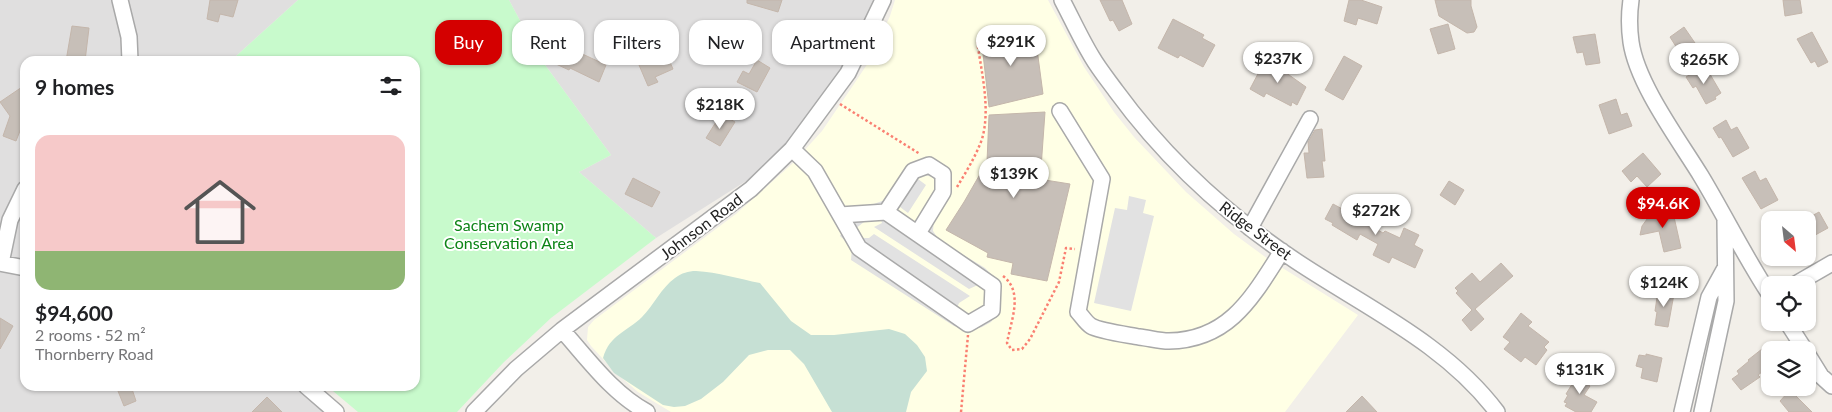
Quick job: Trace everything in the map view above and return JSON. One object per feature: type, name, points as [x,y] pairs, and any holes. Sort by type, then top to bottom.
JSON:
[{"type":"street","points":[[120,0],[129,37],[130,56]]},
{"type":"street","name":"Johnson Road","points":[[474,412],[516,369],[562,330],[751,189],[792,149],[848,73],[884,0]]},
{"type":"street","name":"Ridge Street","points":[[1062,0],[1092,58],[1132,112],[1179,166],[1250,228],[1282,251],[1385,315],[1420,340],[1453,366],[1486,397],[1497,412]]},
{"type":"street","points":[[1630,0],[1631,43],[1639,71],[1677,140],[1702,177],[1724,219],[1761,281]]},
{"type":"street","points":[[1060,112],[1102,179],[1078,312],[1091,326],[1128,335],[1168,341],[1195,339],[1218,330],[1236,316],[1255,293],[1282,251]]},
{"type":"street","points":[[1250,228],[1310,119]]},
{"type":"street","points":[[792,149],[815,171],[840,216],[859,248],[968,324],[992,310],[994,286],[886,212],[840,216]]},
{"type":"street","points":[[886,212],[913,171],[929,165],[943,174],[943,192],[918,233]]},
{"type":"street","points":[[20,199],[10,220],[1,263],[20,267]]},
{"type":"street","points":[[1702,412],[1726,301],[1724,219]]},
{"type":"street","points":[[1810,276],[1832,263]]},
{"type":"street","points":[[1682,412],[1709,297],[1725,267]]},
{"type":"street","points":[[562,330],[613,388],[646,412]]},
{"type":"street","points":[[1816,368],[1821,376],[1832,386]]},
{"type":"street","points":[[312,391],[336,412]]},
{"type":"path","points":[[955,191],[972,163],[982,138],[986,111],[977,40]]},
{"type":"path","points":[[830,98],[908,148],[924,156]]},
{"type":"path","points":[[956,172],[964,176]]},
{"type":"path","points":[[999,273],[1011,282],[1016,298],[1007,342],[1012,350],[1022,349],[1030,339],[1059,282],[1066,248],[1089,251]]},
{"type":"path","points":[[961,412],[968,324]]},
{"type":"shaded area","points":[[0,0],[298,0],[236,56],[20,56],[20,391],[300,391],[324,412],[0,412]]},
{"type":"shaded area","points":[[509,0],[876,0],[866,20],[772,20],[772,65],[845,65],[844,67],[796,134],[754,176],[656,238],[579,172],[611,155],[545,65],[584,65],[584,20],[520,20]]},
{"type":"shaded area","points":[[895,0],[1048,0],[1084,67],[1114,112],[1134,137],[1186,192],[1234,234],[1268,259],[1358,315],[1285,412],[671,412],[638,392],[615,372],[587,340],[588,327],[594,320],[736,214],[792,164],[822,131],[867,65],[893,65],[893,20],[888,20]]},
{"type":"shaded area","points":[[907,169],[950,176],[950,194],[934,219],[933,231],[939,240],[985,268],[996,279],[1001,295],[1000,305],[997,314],[991,322],[972,330],[954,326],[851,260],[852,247],[840,236],[858,206],[868,206],[885,200]],"holes":[[[925,175],[935,180],[937,188],[914,223],[897,211],[900,207],[908,213],[926,185],[918,179]],[[881,220],[882,223],[874,227],[969,289],[980,284],[984,288],[986,302],[984,306],[974,314],[968,315],[957,308],[959,303],[970,296],[874,234],[869,238],[862,238],[855,229],[864,222]]]},
{"type":"shaded area","points":[[1129,196],[1146,200],[1143,213],[1154,216],[1131,311],[1094,303],[1115,208],[1127,210]]},
{"type":"shaded area","points":[[696,271],[760,283],[791,321],[811,335],[834,335],[889,329],[905,334],[917,345],[925,357],[927,371],[911,392],[906,412],[832,412],[804,364],[790,350],[768,350],[749,355],[723,382],[701,399],[685,406],[663,405],[614,373],[603,358],[614,338],[642,317],[670,282],[683,274]]},
{"type":"green space","name":"Sachem Swamp Conservation Area","points":[[298,0],[509,0],[520,20],[512,20],[512,65],[545,65],[611,155],[579,172],[656,238],[551,318],[504,362],[457,412],[358,412],[333,391],[420,391],[420,56],[236,56]]},
{"type":"building","points":[[210,0],[238,0],[233,17],[220,14],[218,22],[207,19]]},
{"type":"building","points":[[747,0],[782,0],[778,12],[747,3]]},
{"type":"building","points":[[1100,0],[1122,0],[1132,24],[1119,31],[1113,20],[1110,21]]},
{"type":"building","points":[[1349,0],[1361,0],[1382,7],[1377,24],[1358,18],[1356,25],[1344,21]]},
{"type":"building","points":[[1435,0],[1471,0],[1477,27],[1474,32],[1467,33],[1439,16]]},
{"type":"building","points":[[1783,0],[1800,0],[1802,13],[1785,16]]},
{"type":"building","points":[[1173,19],[1204,35],[1202,38],[1215,45],[1203,67],[1180,55],[1178,58],[1158,48]]},
{"type":"building","points":[[1448,24],[1455,49],[1438,54],[1430,29]]},
{"type":"building","points":[[72,26],[89,28],[86,56],[67,56]]},
{"type":"building","points":[[1684,27],[1695,43],[1680,53],[1670,37]]},
{"type":"building","points":[[1021,30],[1022,36],[1035,34],[1043,94],[989,107],[981,36]]},
{"type":"building","points":[[1812,32],[1828,62],[1818,67],[1815,61],[1811,63],[1797,39]]},
{"type":"building","points":[[1595,34],[1600,63],[1586,65],[1583,52],[1577,53],[1573,37]]},
{"type":"building","points":[[584,55],[594,59],[594,65],[606,65],[599,82],[570,68],[569,70],[558,65],[584,65]]},
{"type":"building","points":[[1344,56],[1362,66],[1343,100],[1325,90]]},
{"type":"building","points":[[1275,57],[1286,63],[1282,70],[1306,87],[1297,105],[1292,102],[1291,106],[1266,93],[1264,97],[1250,89],[1260,70],[1265,73]]},
{"type":"building","points":[[762,63],[770,68],[757,92],[737,82],[743,71],[749,74],[754,65],[762,65]]},
{"type":"building","points":[[639,65],[671,65],[673,69],[655,77],[658,82],[648,86]]},
{"type":"building","points":[[1707,69],[1721,93],[1715,97],[1716,99],[1706,104],[1696,86],[1693,88],[1686,77],[1697,70],[1699,74]]},
{"type":"building","points":[[20,88],[20,131],[16,141],[3,136],[10,116],[0,102]]},
{"type":"building","points":[[1616,99],[1621,115],[1627,113],[1632,126],[1609,134],[1599,105]]},
{"type":"building","points":[[1045,112],[1041,168],[1045,169],[1045,180],[1070,184],[1047,281],[1011,274],[1013,263],[987,257],[988,253],[946,230],[987,162],[989,115]]},
{"type":"building","points":[[721,114],[735,122],[720,146],[706,138]]},
{"type":"building","points":[[1726,120],[1731,130],[1737,127],[1749,148],[1733,157],[1713,128]]},
{"type":"building","points":[[1322,129],[1325,161],[1322,161],[1324,177],[1307,178],[1304,153],[1309,153],[1308,142],[1315,130]]},
{"type":"building","points":[[1643,153],[1661,174],[1647,187],[1637,176],[1631,182],[1622,171]]},
{"type":"building","points":[[1755,171],[1760,181],[1766,178],[1778,200],[1761,209],[1742,178]]},
{"type":"building","points":[[633,178],[660,192],[652,207],[625,194]]},
{"type":"building","points":[[1449,181],[1464,190],[1455,205],[1440,195]]},
{"type":"building","points":[[1351,203],[1370,216],[1366,223],[1383,233],[1385,231],[1400,238],[1404,228],[1419,235],[1414,245],[1423,250],[1415,268],[1392,257],[1389,263],[1373,255],[1378,244],[1360,234],[1357,240],[1325,219],[1333,204],[1346,211]]},
{"type":"building","points":[[1672,208],[1681,248],[1664,252],[1659,231],[1640,235],[1642,226],[1650,215]]},
{"type":"building","points":[[1819,212],[1828,228],[1816,235],[1816,214]]},
{"type":"building","points":[[1501,263],[1513,276],[1475,309],[1484,319],[1471,331],[1462,320],[1472,310],[1456,293],[1458,291],[1455,288],[1472,273],[1480,282]]},
{"type":"building","points":[[1658,291],[1674,294],[1668,327],[1655,325]]},
{"type":"building","points":[[1521,313],[1532,322],[1528,326],[1549,342],[1544,347],[1547,350],[1536,365],[1525,357],[1521,362],[1504,349],[1510,342],[1503,337]]},
{"type":"building","points":[[0,318],[13,326],[0,349]]},
{"type":"building","points":[[1761,350],[1761,373],[1758,375],[1760,377],[1741,390],[1732,379],[1739,374],[1737,371]]},
{"type":"building","points":[[1646,354],[1662,358],[1657,382],[1641,378],[1643,368],[1636,366],[1639,355],[1646,356]]},
{"type":"building","points":[[1582,368],[1590,373],[1584,383],[1590,386],[1584,395],[1597,402],[1591,412],[1576,412],[1565,406],[1567,403],[1564,402],[1568,395],[1566,394]]},
{"type":"building","points":[[118,391],[133,391],[136,401],[124,406]]},
{"type":"building","points":[[1362,396],[1377,412],[1346,412]]},
{"type":"building","points":[[1785,396],[1796,396],[1812,412],[1789,412],[1780,401]]},
{"type":"building","points":[[267,397],[282,412],[252,412]]}]
